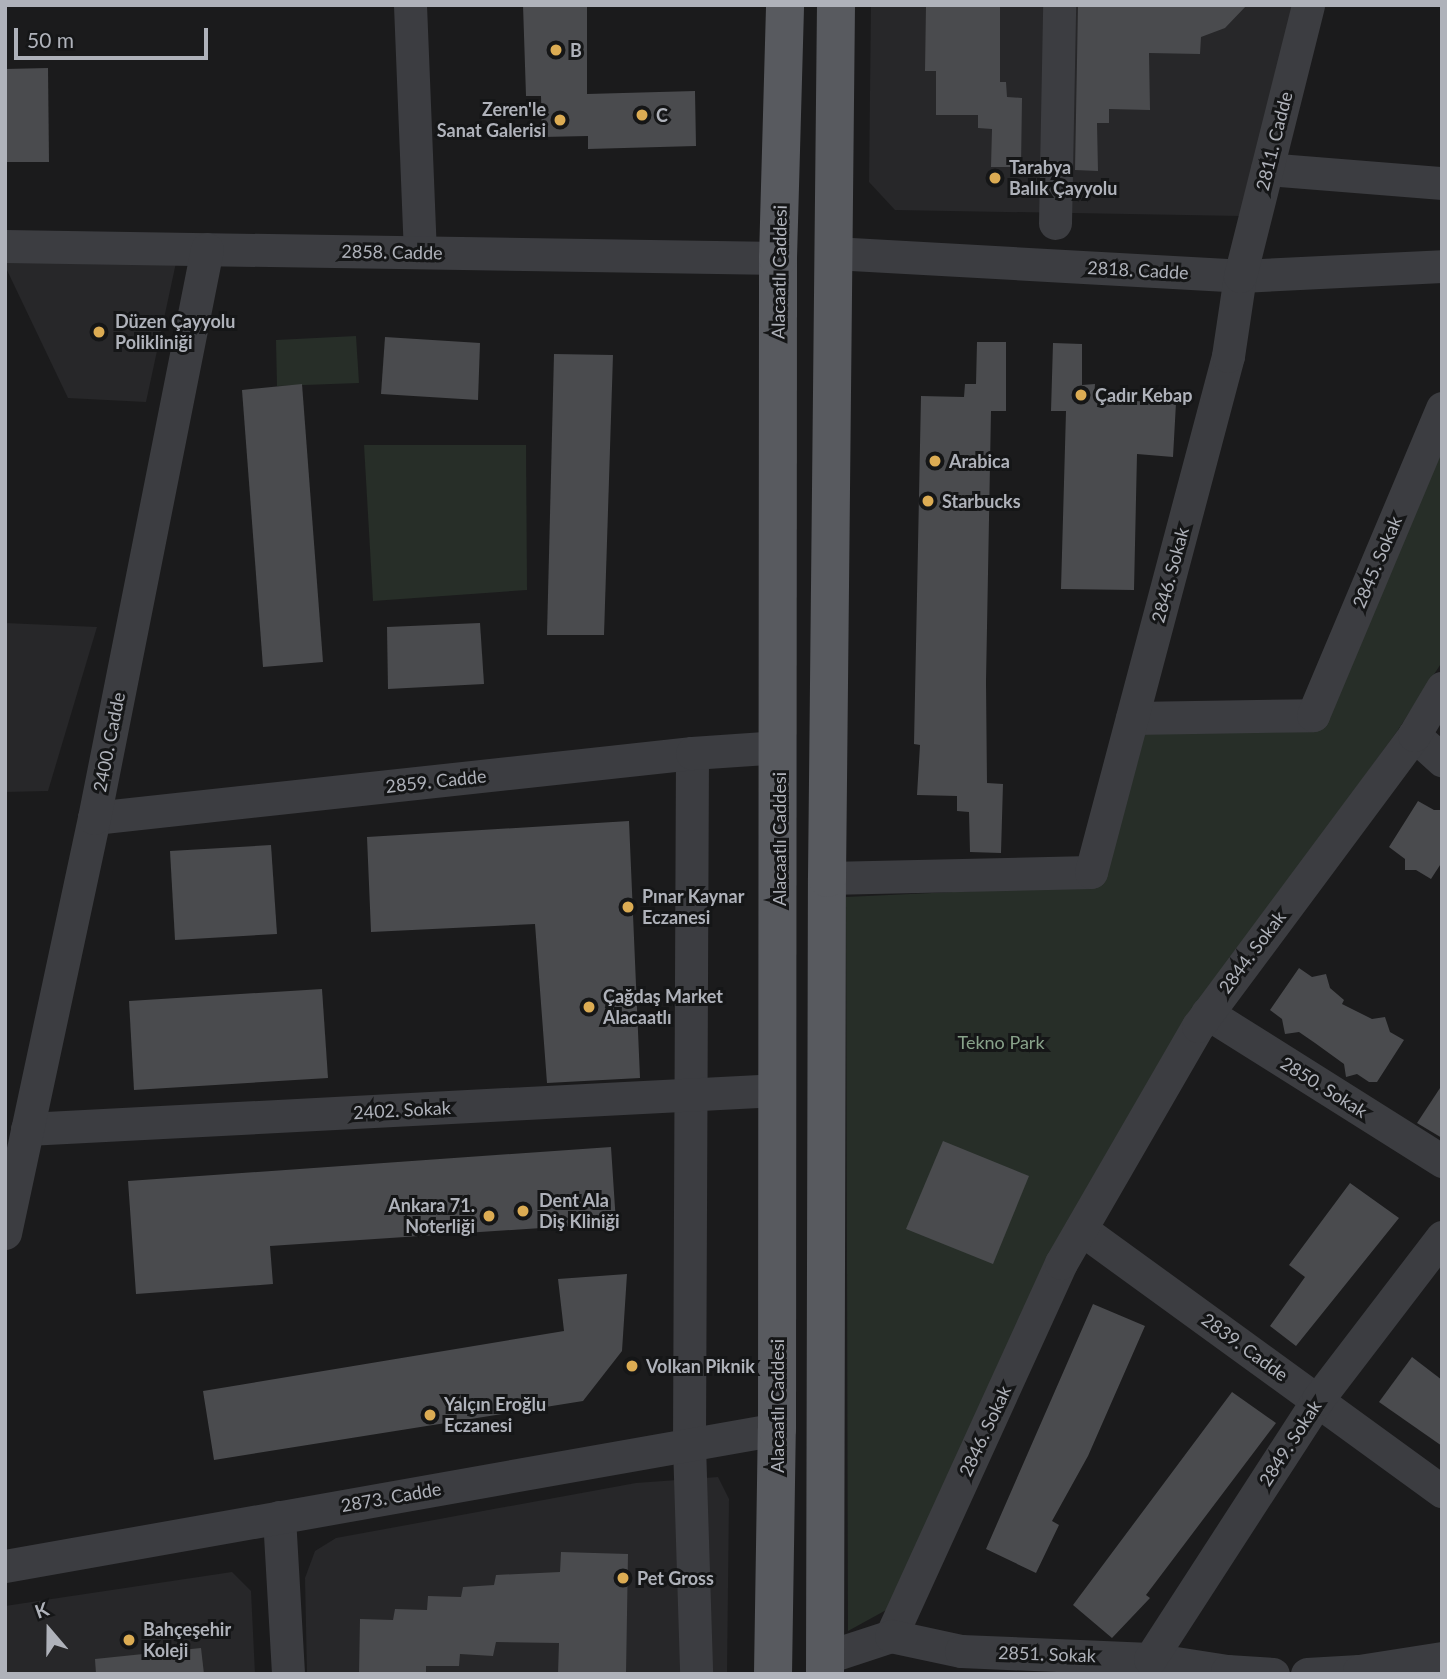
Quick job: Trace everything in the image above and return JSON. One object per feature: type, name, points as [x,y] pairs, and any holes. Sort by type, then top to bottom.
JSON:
[{"type":"main road","name":"Alacaatlı Caddesi","points":[[773,1674],[777,1429],[778,258],[785,5]]},
{"type":"main road","points":[[824,1666],[827,878],[836,5]]},
{"type":"street","points":[[410,5],[420,253]]},
{"type":"street","points":[[1055,223],[1059,5]]},
{"type":"street","name":"2811. Cadde","points":[[1240,276],[1308,5]]},
{"type":"street","points":[[1267,169],[1442,183]]},
{"type":"street","name":"2858. Cadde","points":[[5,246],[778,258]]},
{"type":"street","name":"2400. Cadde","points":[[5,1233],[94,818],[207,249]]},
{"type":"street","name":"2818. Cadde","points":[[834,253],[1240,276],[1442,266]]},
{"type":"street","name":"2846. Sokak","points":[[827,878],[1091,872],[1228,356],[1240,276]]},
{"type":"street","name":"2845. Sokak","points":[[1132,718],[1313,715],[1442,408]]},
{"type":"street","name":"2844. Sokak","points":[[1081,1228],[1207,1013],[1414,735],[1442,688]]},
{"type":"street","points":[[1414,735],[1442,760]]},
{"type":"street","name":"2859. Cadde","points":[[94,818],[692,753],[779,747]]},
{"type":"street","points":[[692,753],[689,1445],[696,1674]]},
{"type":"street","name":"2850. Sokak","points":[[1207,1013],[1442,1161]]},
{"type":"street","name":"2402. Sokak","points":[[27,1129],[777,1090]]},
{"type":"street","name":"2846. Sokak","points":[[891,1636],[1062,1263],[1081,1228]]},
{"type":"street","name":"2839. Cadde","points":[[1081,1228],[1442,1491]]},
{"type":"street","name":"2849. Sokak","points":[[1150,1658],[1318,1399],[1442,1237]]},
{"type":"street","name":"2873. Cadde","points":[[5,1566],[777,1429]]},
{"type":"street","points":[[279,1517],[288,1674]]},
{"type":"street","points":[[824,1666],[891,1636]]},
{"type":"street","name":"2851. Sokak","points":[[891,1636],[961,1651],[1150,1658],[1227,1671],[1273,1674]]},
{"type":"street","points":[[1307,1674],[1359,1671],[1442,1658]]},
{"type":"shaded area","points":[[871,5],[1297,5],[1241,216],[895,210],[869,182]]},
{"type":"shaded area","name":"Düzen Çayyolu Polikliniği","points":[[5,258],[177,258],[146,402],[68,398],[5,266]]},
{"type":"shaded area","points":[[5,623],[97,627],[48,791],[5,792]]},
{"type":"shaded area","points":[[718,1477],[729,1499],[727,1674],[307,1674],[305,1578],[315,1551],[336,1538],[636,1483]]},
{"type":"shaded area","name":"Bahçeşehir Koleji","points":[[232,1572],[251,1591],[255,1674],[5,1674],[5,1606]]},
{"type":"green space","points":[[356,336],[359,383],[277,386],[276,340]]},
{"type":"green space","name":"Tekno Park","points":[[1442,417],[1442,662],[1398,730],[1216,980],[888,1609],[848,1631],[846,897],[1101,885],[1142,730],[1302,730]]},
{"type":"green space","points":[[364,445],[526,445],[527,590],[373,601]]},
{"type":"building","points":[[523,5],[587,5],[587,94],[695,91],[696,146],[588,149],[588,136],[542,137],[541,96],[526,96]]},
{"type":"building","points":[[926,5],[1000,5],[1000,82],[1006,82],[1007,97],[1022,98],[1021,167],[991,167],[992,129],[978,128],[978,115],[936,115],[936,71],[925,71]]},
{"type":"building","points":[[1078,5],[1247,5],[1225,28],[1201,37],[1200,54],[1149,53],[1150,110],[1109,109],[1109,123],[1097,123],[1098,171],[1075,170]]},
{"type":"building","points":[[48,68],[49,162],[5,162],[5,69]]},
{"type":"building","points":[[385,337],[480,343],[478,400],[381,394]]},
{"type":"building","points":[[977,342],[1006,342],[1006,411],[991,411],[986,682],[987,783],[1003,784],[1001,853],[970,852],[969,812],[957,811],[957,796],[917,795],[920,745],[914,744],[921,396],[964,397],[965,384],[976,384]]},
{"type":"building","points":[[1053,343],[1082,344],[1082,385],[1095,384],[1094,399],[1176,403],[1173,457],[1137,454],[1134,590],[1061,589],[1066,411],[1051,411]]},
{"type":"building","points":[[554,354],[613,355],[604,635],[547,635]]},
{"type":"building","points":[[302,384],[323,662],[263,667],[242,390]]},
{"type":"building","points":[[480,623],[484,684],[388,689],[387,627]]},
{"type":"building","points":[[1418,801],[1434,810],[1442,810],[1442,862],[1431,879],[1416,870],[1405,870],[1405,859],[1389,847]]},
{"type":"building","name":"Çağdaş Market Alacaatlı","points":[[629,821],[640,1078],[547,1083],[535,924],[371,932],[367,837]]},
{"type":"building","points":[[271,845],[277,934],[175,940],[170,851]]},
{"type":"building","points":[[1299,968],[1312,977],[1326,974],[1330,988],[1344,1000],[1342,1004],[1372,1019],[1385,1017],[1390,1032],[1404,1040],[1377,1082],[1369,1082],[1357,1074],[1346,1077],[1344,1064],[1315,1043],[1299,1032],[1285,1034],[1282,1019],[1270,1010]]},
{"type":"building","points":[[322,989],[328,1078],[134,1090],[129,1001]]},
{"type":"building","points":[[1442,1085],[1442,1138],[1417,1123]]},
{"type":"building","points":[[943,1141],[1029,1176],[993,1264],[906,1229]]},
{"type":"building","points":[[611,1147],[616,1223],[270,1246],[273,1284],[136,1294],[128,1181]]},
{"type":"building","points":[[1350,1183],[1399,1218],[1296,1346],[1270,1326],[1305,1277],[1289,1265]]},
{"type":"building","points":[[627,1274],[622,1351],[583,1401],[214,1460],[203,1391],[564,1331],[558,1279]]},
{"type":"building","points":[[1093,1304],[1145,1326],[1088,1456],[1052,1521],[1059,1525],[1036,1573],[986,1549]]},
{"type":"building","points":[[1412,1357],[1442,1380],[1442,1446],[1379,1402]]},
{"type":"building","points":[[1232,1392],[1276,1423],[1146,1595],[1150,1598],[1112,1638],[1073,1605]]},
{"type":"building","points":[[561,1552],[628,1554],[626,1674],[558,1674],[559,1643],[496,1642],[493,1656],[460,1654],[459,1666],[426,1666],[426,1674],[359,1674],[360,1619],[393,1620],[395,1609],[427,1610],[428,1596],[461,1597],[463,1587],[494,1585],[496,1575],[560,1572]]},
{"type":"building","points":[[201,1648],[204,1674],[96,1674],[95,1659]]},
{"type":"place","name":"B","points":[[556,50]]},
{"type":"place","name":"C","points":[[642,115]]},
{"type":"place","name":"Zeren'le Sanat Galerisi","points":[[560,120]]},
{"type":"place","name":"Tarabya Balık Çayyolu","points":[[995,178]]},
{"type":"place","name":"Düzen Çayyolu Polikliniği","points":[[99,332]]},
{"type":"place","name":"Çadır Kebap","points":[[1081,395]]},
{"type":"place","name":"Arabica","points":[[935,461]]},
{"type":"place","name":"Starbucks","points":[[928,501]]},
{"type":"place","name":"Pınar Kaynar Eczanesi","points":[[628,907]]},
{"type":"place","name":"Çağdaş Market Alacaatlı","points":[[589,1007]]},
{"type":"place","name":"Dent Ala Diş Kliniği","points":[[523,1211]]},
{"type":"place","name":"Ankara 71. Noterliği","points":[[489,1216]]},
{"type":"place","name":"Volkan Piknik","points":[[632,1366]]},
{"type":"place","name":"Yalçın Eroğlu Eczanesi","points":[[430,1415]]},
{"type":"place","name":"Pet Gross","points":[[623,1578]]},
{"type":"place","name":"Bahçeşehir Koleji","points":[[129,1640]]}]
